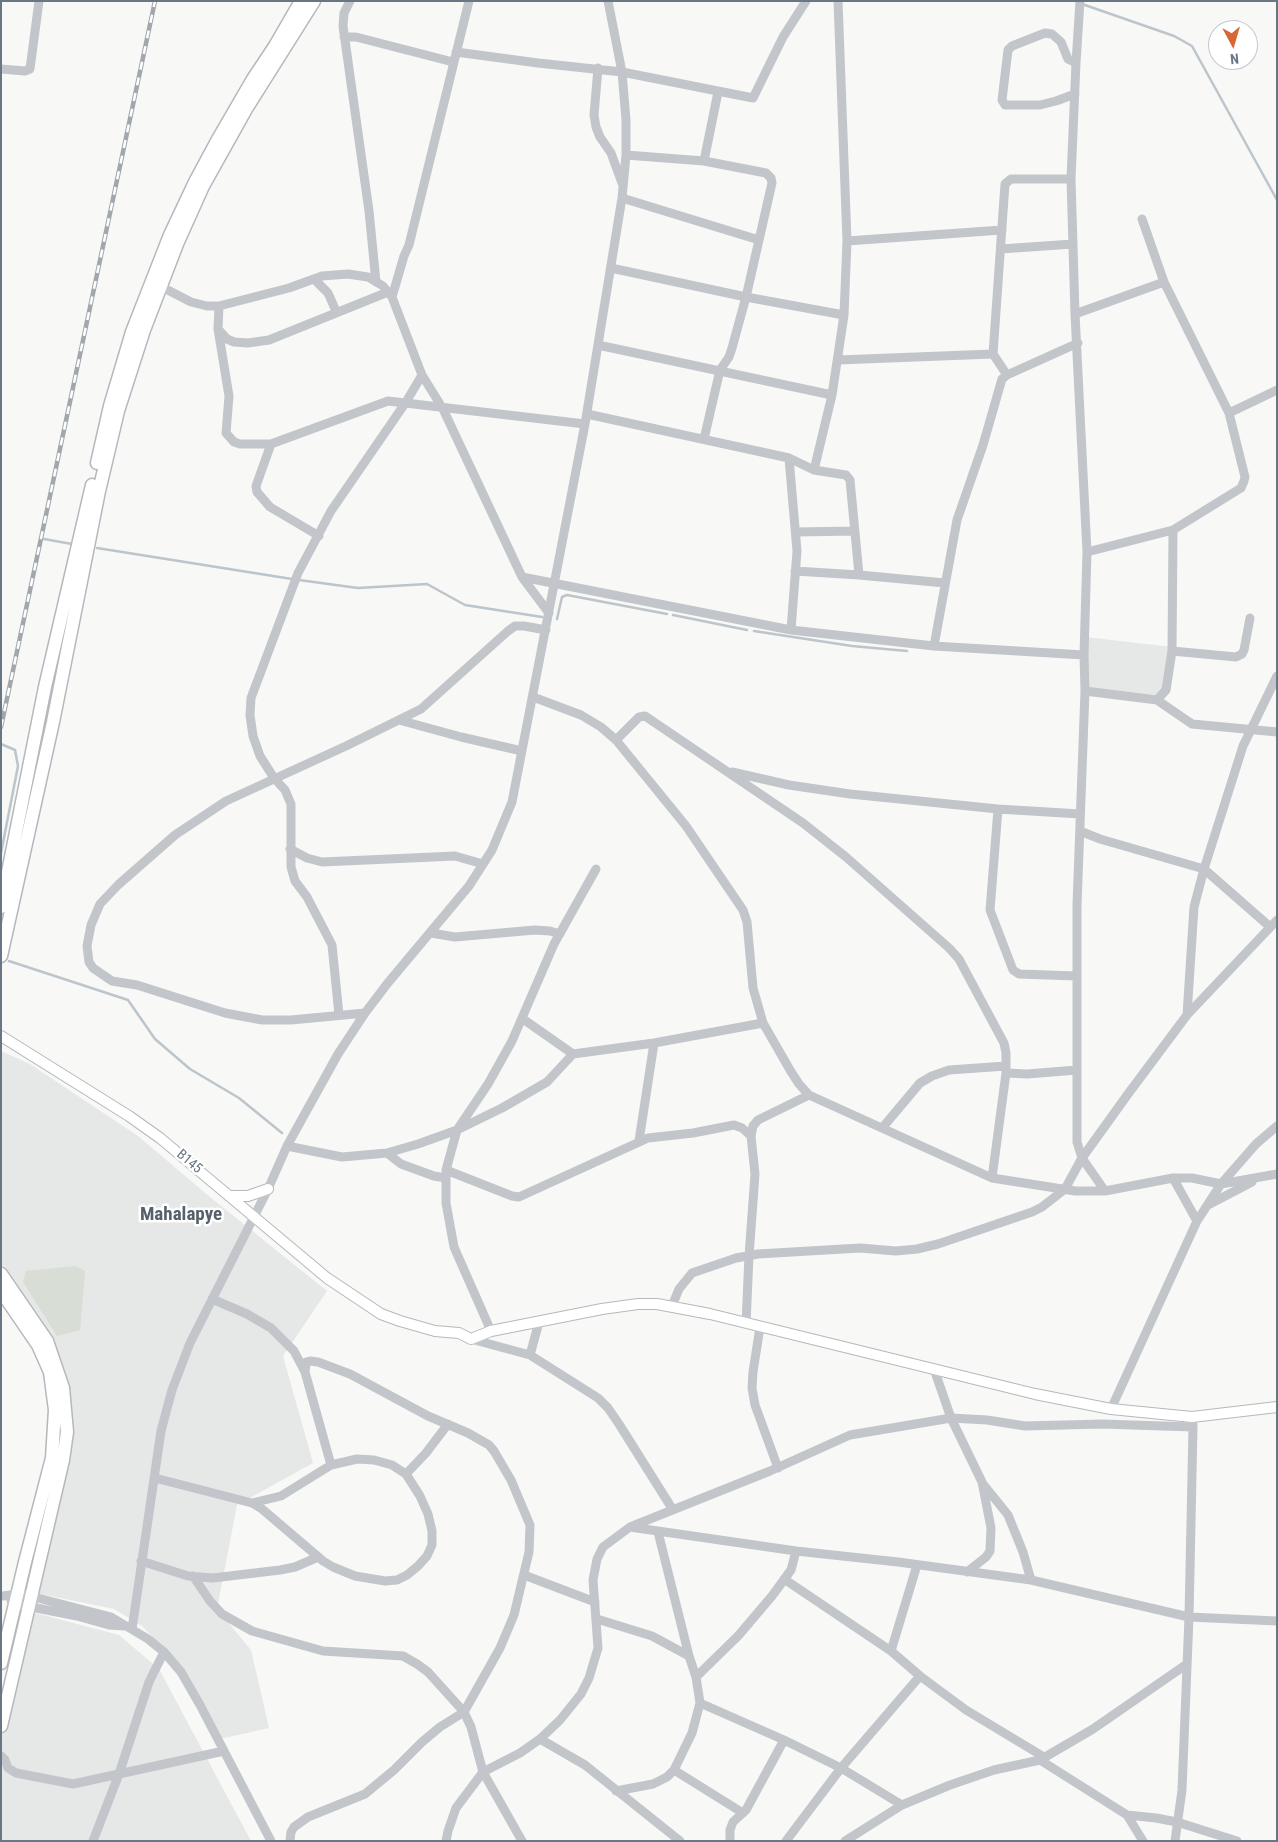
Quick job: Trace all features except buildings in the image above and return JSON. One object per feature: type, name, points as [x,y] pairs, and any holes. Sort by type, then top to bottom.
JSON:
[{"type":"highway","points":[[1,956],[10,872],[25,782],[110,406],[132,332],[170,235],[195,182],[253,78],[275,46],[300,1]]},
{"type":"highway","points":[[1,907],[118,411],[160,286],[203,186],[246,109],[314,1]]},
{"type":"highway","points":[[1,1274],[47,1342],[63,1388],[67,1432],[63,1460],[23,1600],[1,1663]]},
{"type":"highway","points":[[1,1291],[38,1345],[50,1372],[55,1410],[52,1458],[23,1600],[1,1726]]},
{"type":"main road","name":"B145","points":[[1,1036],[130,1116],[160,1138],[338,1286],[381,1314],[435,1331],[459,1333],[471,1339]]},
{"type":"main road","name":"B145","points":[[1,1043],[29,1054]]},
{"type":"main road","points":[[229,1196],[248,1196],[268,1189]]},
{"type":"main road","points":[[471,1339],[491,1331],[638,1304],[672,1306],[1035,1394],[1111,1410],[1192,1416],[1277,1407]]},
{"type":"street","points":[[1,69],[25,71],[30,69],[38,1]]},
{"type":"street","points":[[350,1],[343,17],[344,37],[369,211],[376,282]]},
{"type":"street","points":[[390,294],[410,245],[469,1]]},
{"type":"street","points":[[128,1628],[142,1561],[161,1431],[172,1390],[190,1343],[268,1189],[287,1146],[338,1054],[387,984],[468,886],[492,850],[512,802],[587,414],[622,198],[626,155],[626,120],[622,72],[608,1]]},
{"type":"street","points":[[456,52],[538,63],[598,68],[753,98],[784,37],[806,1]]},
{"type":"street","points":[[814,470],[832,395],[844,315],[847,241],[838,1]]},
{"type":"street","points":[[1080,1],[1072,179],[1073,244],[1087,552],[1084,655],[1085,691],[1076,976],[1077,1142],[1082,1158],[1104,1191]]},
{"type":"street","points":[[1075,94],[1056,101],[1040,104],[1005,105],[1002,100],[1008,50],[1012,46],[1045,33],[1052,34],[1061,42],[1066,57],[1076,62]]},
{"type":"street","points":[[344,37],[356,37],[453,62]]},
{"type":"street","points":[[598,68],[594,115],[596,127],[600,137],[611,153],[623,186]]},
{"type":"street","points":[[704,161],[718,92]]},
{"type":"street","points":[[626,155],[704,161],[766,173],[771,178],[772,183],[746,297],[729,357],[720,370],[704,439]]},
{"type":"street","points":[[1007,374],[993,354],[1005,184],[1007,180],[1011,179],[1072,179]]},
{"type":"street","points":[[622,198],[759,240]]},
{"type":"street","points":[[1087,552],[1174,530],[1241,488],[1245,476],[1229,413],[1164,282],[1142,219]]},
{"type":"street","points":[[847,241],[1002,230]]},
{"type":"street","points":[[1001,249],[1073,244]]},
{"type":"street","points":[[611,268],[746,297],[844,315]]},
{"type":"street","points":[[160,286],[191,302],[207,306],[219,306],[289,288],[322,276],[348,274],[368,278],[376,282],[390,294],[422,375],[443,409],[522,576],[548,613]]},
{"type":"street","points":[[314,279],[328,294],[336,312]]},
{"type":"street","points":[[1076,314],[1164,282]]},
{"type":"street","points":[[218,329],[227,339],[234,342],[248,343],[269,340],[336,312],[390,294]]},
{"type":"street","points":[[219,306],[218,329],[229,396],[226,433],[234,442],[240,444],[271,444],[388,402],[406,402],[443,409],[585,424]]},
{"type":"street","points":[[934,646],[956,520],[983,445],[1002,379],[1007,374],[1078,343]]},
{"type":"street","points":[[598,345],[832,395]]},
{"type":"street","points":[[838,360],[993,354]]},
{"type":"street","points":[[339,1015],[332,945],[307,897],[295,881],[291,867],[290,848],[291,804],[285,790],[274,778],[260,756],[253,736],[250,715],[252,698],[298,573],[331,511],[406,402],[422,375]]},
{"type":"street","points":[[1229,413],[1277,390]]},
{"type":"street","points":[[587,414],[789,458],[814,470],[846,475],[850,480],[859,575]]},
{"type":"street","points":[[271,444],[256,486],[257,492],[270,507],[319,536]]},
{"type":"street","points":[[789,458],[796,532],[791,630]]},
{"type":"street","points":[[796,532],[854,530]]},
{"type":"street","points":[[1157,700],[1166,690],[1172,652],[1174,530]]},
{"type":"street","points":[[795,571],[859,575],[945,584]]},
{"type":"street","points":[[522,576],[791,630],[934,646],[1084,655]]},
{"type":"street","points":[[1172,652],[1236,657],[1242,654],[1244,650],[1250,618]]},
{"type":"street","points":[[365,1013],[275,1021],[226,1013],[166,993],[112,981],[93,968],[89,962],[87,946],[90,925],[100,904],[118,885],[182,830],[226,801],[399,720],[429,703],[508,630],[515,626],[546,630]]},
{"type":"street","points":[[1187,1015],[1192,918],[1204,869],[1244,746],[1277,676]]},
{"type":"street","points":[[1085,691],[1157,700],[1192,724],[1250,731],[1277,732]]},
{"type":"street","points":[[533,697],[581,714],[601,727],[616,740],[686,826],[744,910],[748,922],[753,988],[764,1023],[794,1077],[809,1095],[992,1178],[1008,1181],[1065,1188],[1076,1192],[1104,1191],[1173,1178],[1192,1178],[1221,1184],[1277,1174]]},
{"type":"street","points":[[616,740],[639,717],[646,716],[803,823],[846,857],[959,959],[1004,1042],[1006,1053],[1006,1070],[992,1178]]},
{"type":"street","points":[[399,720],[522,751]]},
{"type":"street","points":[[726,771],[789,785],[850,794],[998,809],[1080,814]]},
{"type":"street","points":[[998,809],[990,910],[1013,970],[1019,974],[1076,976]]},
{"type":"street","points":[[1080,832],[1204,869],[1269,926]]},
{"type":"street","points":[[290,848],[307,858],[322,862],[454,856],[483,864]]},
{"type":"street","points":[[491,1331],[454,1247],[446,1203],[446,1174],[457,1130],[488,1084],[523,1019],[560,934],[596,869]]},
{"type":"street","points":[[672,1306],[679,1289],[692,1273],[736,1258],[860,1248],[896,1251],[917,1249],[938,1244],[1032,1212],[1065,1188],[1082,1158],[1187,1015],[1269,926],[1277,920]]},
{"type":"street","points":[[431,932],[455,937],[536,930],[560,934]]},
{"type":"street","points":[[523,1019],[573,1054]]},
{"type":"street","points":[[287,1146],[342,1157],[387,1153],[457,1130],[502,1108],[547,1082],[573,1054],[654,1043],[764,1023]]},
{"type":"street","points":[[639,1141],[654,1043]]},
{"type":"street","points":[[883,1127],[920,1083],[949,1070],[1006,1070],[1033,1074],[1077,1070]]},
{"type":"street","points":[[746,1324],[755,1174],[751,1136],[753,1126],[758,1120],[809,1095]]},
{"type":"street","points":[[387,1153],[401,1164],[434,1176],[446,1174],[519,1197],[639,1141],[659,1136],[692,1133],[734,1125],[742,1128],[751,1136]]},
{"type":"street","points":[[1111,1410],[1197,1221],[1221,1184],[1256,1144],[1277,1126]]},
{"type":"street","points":[[1173,1178],[1197,1221]]},
{"type":"street","points":[[1206,1206],[1256,1179]]},
{"type":"street","points":[[212,1299],[247,1314],[271,1328],[294,1351],[305,1372],[331,1465]]},
{"type":"street","points":[[530,1354],[539,1322]]},
{"type":"street","points":[[760,1327],[752,1388],[755,1404],[778,1468]]},
{"type":"street","points":[[471,1339],[530,1354],[595,1395],[605,1405],[673,1510]]},
{"type":"street","points":[[290,1841],[291,1832],[294,1827],[308,1817],[365,1794],[440,1727],[464,1712],[483,1680],[514,1615],[529,1552],[530,1525],[511,1480],[489,1445],[428,1416],[350,1374],[328,1365],[310,1361],[306,1362],[305,1372]]},
{"type":"street","points":[[934,1369],[951,1418],[982,1482],[1008,1516],[1023,1552],[1031,1580]]},
{"type":"street","points":[[1175,1841],[1182,1790],[1189,1616],[1192,1416]]},
{"type":"street","points":[[446,1841],[456,1808],[483,1772],[520,1753],[540,1739],[571,1708],[581,1694],[589,1678],[598,1648],[593,1580],[596,1559],[603,1547],[630,1527],[778,1468],[850,1435],[951,1418],[986,1420],[1024,1426],[1102,1424],[1193,1427]]},
{"type":"street","points":[[406,1474],[426,1453],[448,1424]]},
{"type":"street","points":[[155,1478],[252,1503],[262,1509],[318,1557],[333,1567],[356,1576],[385,1581],[396,1580],[407,1575],[418,1566],[427,1556],[432,1545],[432,1531],[420,1496],[406,1474],[392,1466],[374,1460],[357,1459],[331,1465],[281,1496],[252,1503]]},
{"type":"street","points":[[968,1572],[986,1557],[990,1551],[990,1528],[982,1482]]},
{"type":"street","points":[[630,1527],[796,1551],[1031,1580],[1189,1616],[1277,1621]]},
{"type":"street","points":[[616,1791],[653,1784],[667,1777],[674,1770],[692,1733],[700,1704],[696,1677],[658,1532]]},
{"type":"street","points":[[696,1677],[738,1636],[772,1596],[791,1570],[796,1551]]},
{"type":"street","points":[[142,1561],[193,1576],[213,1578],[295,1567],[318,1557]]},
{"type":"street","points":[[891,1651],[917,1565]]},
{"type":"street","points":[[524,1575],[595,1602]]},
{"type":"street","points":[[193,1576],[210,1601],[222,1614],[240,1626],[263,1635],[323,1651],[403,1656],[428,1672],[464,1712],[471,1727],[483,1772],[522,1841]]},
{"type":"street","points":[[784,1579],[891,1651],[920,1676],[966,1710],[1128,1815],[1143,1841]]},
{"type":"street","points":[[2,1596],[100,1613],[111,1617],[164,1652],[181,1672],[271,1841]]},
{"type":"street","points":[[597,1619],[652,1636],[689,1656]]},
{"type":"street","points":[[93,1841],[119,1774],[149,1682],[164,1652]]},
{"type":"street","points":[[845,1841],[902,1805],[950,1785],[994,1770],[1042,1758],[1093,1729],[1187,1664]]},
{"type":"street","points":[[786,1841],[841,1768],[920,1676]]},
{"type":"street","points":[[700,1704],[784,1740],[841,1768],[902,1805]]},
{"type":"street","points":[[540,1739],[585,1765],[680,1841]]},
{"type":"street","points":[[730,1841],[730,1830],[733,1822],[743,1813],[755,1795],[784,1740]]},
{"type":"street","points":[[1,1756],[8,1768],[16,1773],[64,1783],[79,1784],[224,1751]]},
{"type":"street","points":[[674,1770],[743,1813]]},
{"type":"street","points":[[1128,1815],[1177,1822],[1237,1841]]},
{"type":"shaded area","points":[[1085,637],[1173,647],[1166,690],[1157,700],[1085,691]]},
{"type":"shaded area","points":[[1,1051],[30,1064],[138,1136],[210,1197],[327,1291],[283,1356],[313,1463],[237,1505],[217,1609],[251,1650],[269,1728],[220,1739],[175,1661],[142,1626],[114,1609],[26,1591],[53,1469],[60,1386],[1,1281]]},
{"type":"shaded area","points":[[76,1266],[85,1271],[80,1330],[57,1336],[23,1282],[26,1271]]},
{"type":"shaded area","points":[[24,1610],[119,1635],[159,1669],[251,1841],[1,1841],[1,1738]]},
{"type":"waterway","points":[[1082,4],[1174,36],[1192,46],[1277,200]]},
{"type":"waterway","points":[[44,539],[72,544]]},
{"type":"waterway","points":[[97,548],[292,579]]},
{"type":"waterway","points":[[299,580],[358,588],[427,584],[465,605],[542,617]]},
{"type":"waterway","points":[[557,619],[562,597],[567,595],[667,614]]},
{"type":"waterway","points":[[673,615],[747,630]]},
{"type":"waterway","points":[[754,631],[852,646],[907,651]]},
{"type":"waterway","points":[[1,744],[15,750],[18,766],[1,853]]},
{"type":"waterway","points":[[9,961],[128,1000],[155,1039],[190,1069],[239,1098],[282,1133]]},
{"type":"railway","points":[[1,727],[155,1]]},
{"type":"district","name":"Mahalapye","points":[[181,1215]]}]
